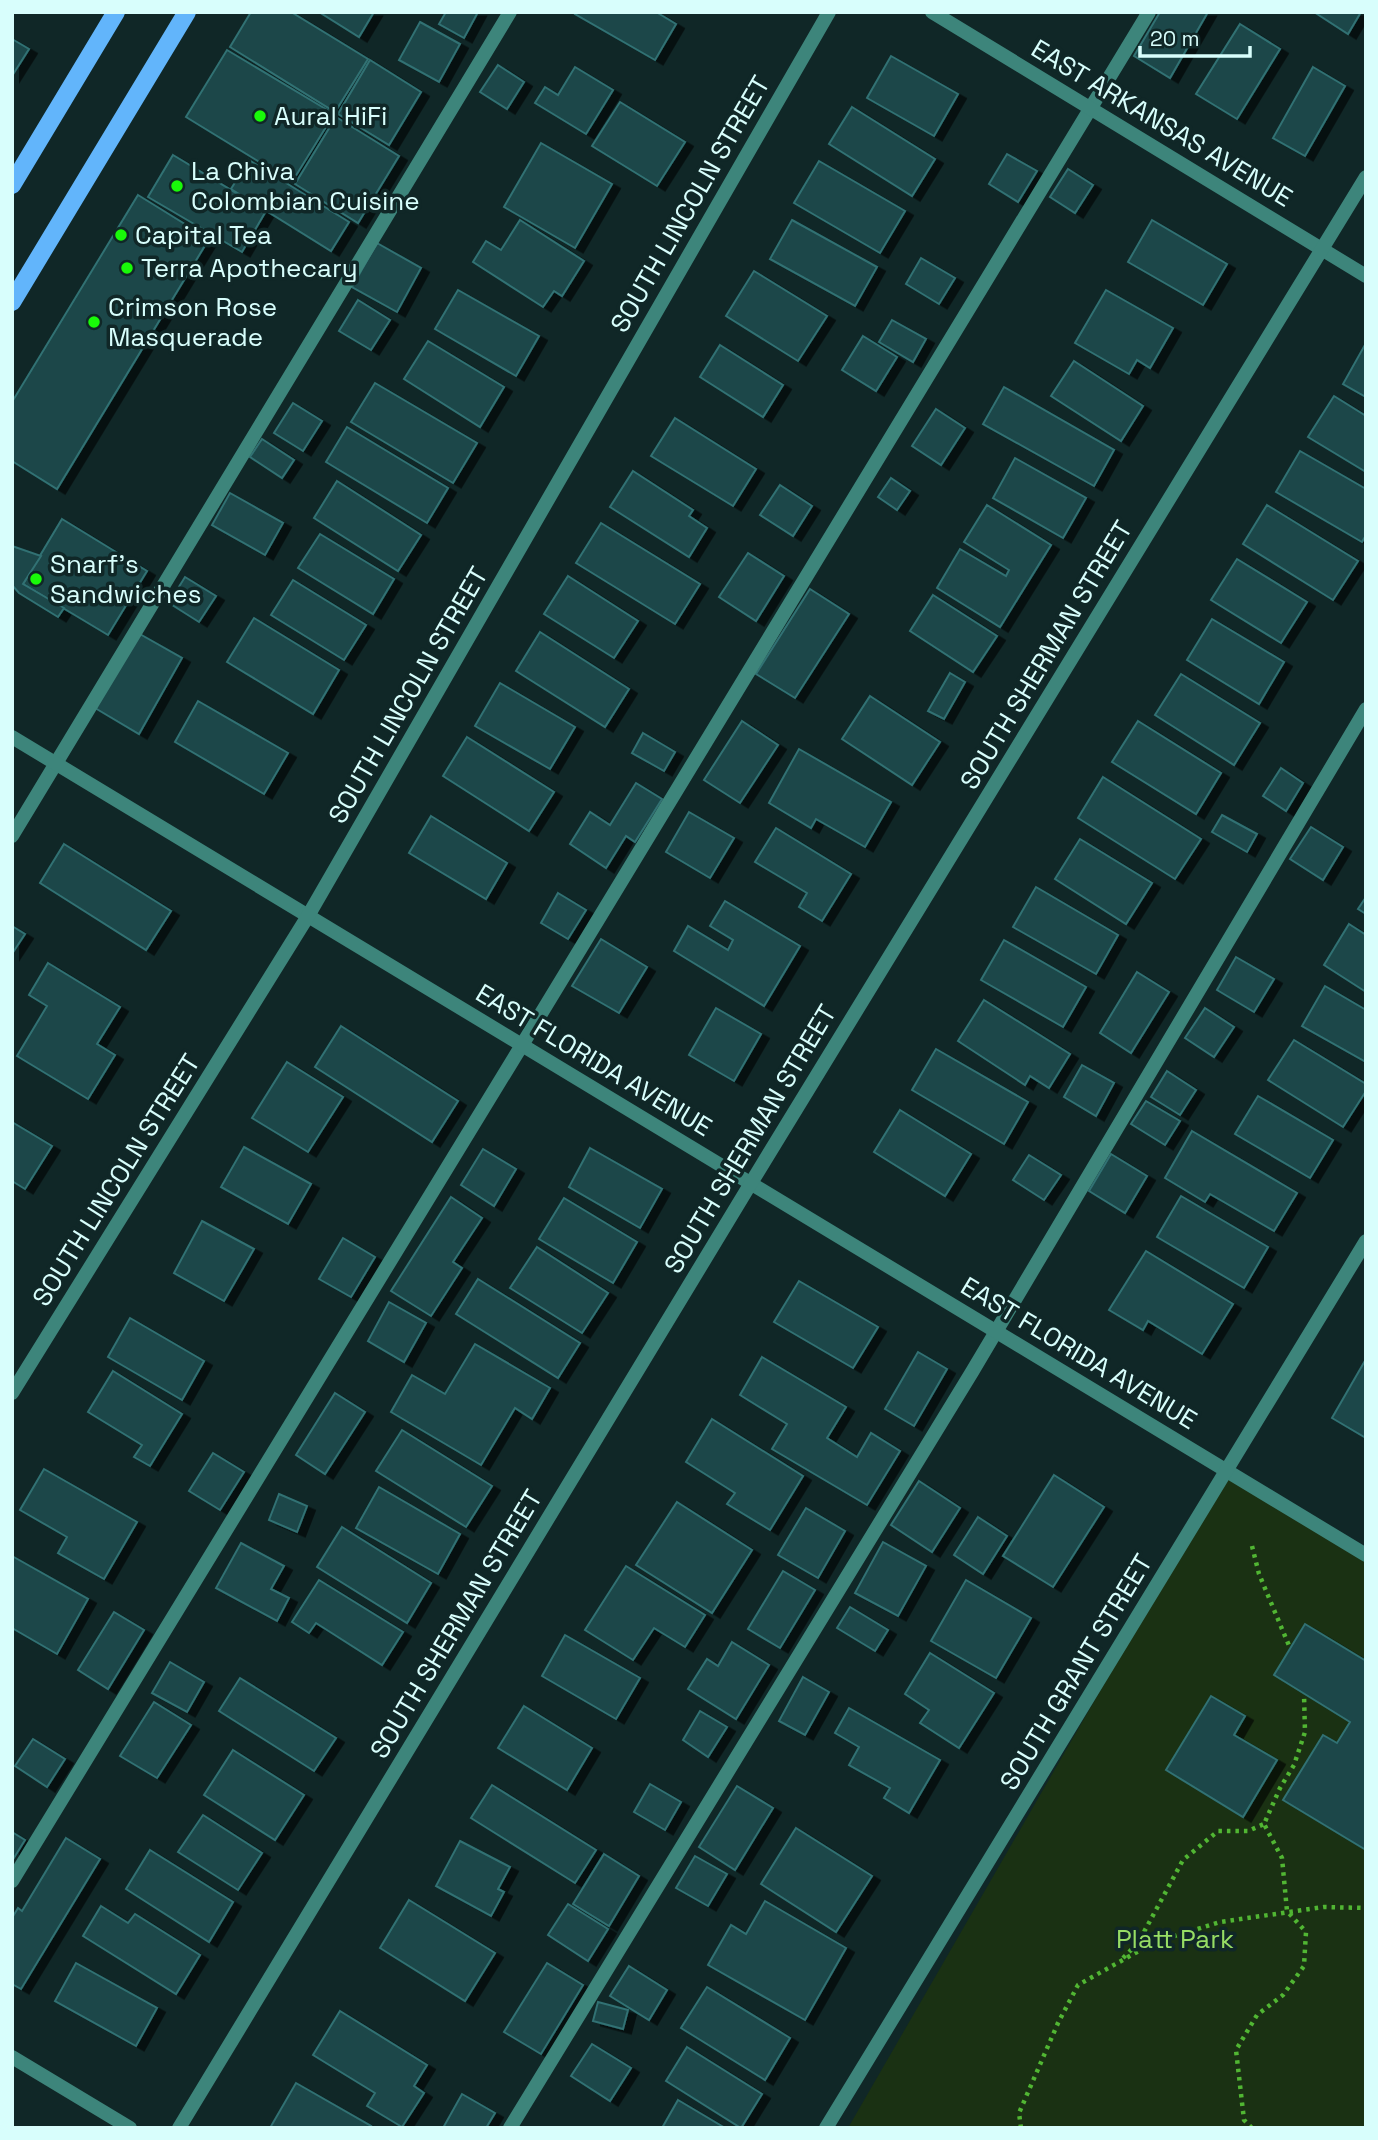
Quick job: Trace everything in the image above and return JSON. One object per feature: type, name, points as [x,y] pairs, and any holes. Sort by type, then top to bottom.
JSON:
[{"type":"main road","points":[[12,185],[117,12]]},
{"type":"main road","points":[[12,302],[187,12]]},
{"type":"street","points":[[12,836],[510,12]]},
{"type":"street","name":"SOUTH LINCOLN STREET","points":[[12,1393],[308,916],[829,12]]},
{"type":"street","name":"EAST ARKANSAS AVENUE","points":[[932,12],[1366,276]]},
{"type":"street","points":[[12,1881],[1149,12]]},
{"type":"street","name":"SOUTH SHERMAN STREET","points":[[179,2128],[1366,177]]},
{"type":"street","points":[[510,2128],[996,1332],[1366,709]]},
{"type":"street","name":"EAST FLORIDA AVENUE","points":[[12,737],[1366,1555]]},
{"type":"street","name":"SOUTH GRANT STREET","points":[[826,2128],[1366,1241]]},
{"type":"street","points":[[12,2057],[130,2128]]},
{"type":"path","points":[[1252,1546],[1259,1574],[1290,1648]]},
{"type":"path","points":[[1117,1964],[1138,1943],[1183,1860],[1218,1830],[1248,1831],[1264,1824],[1294,1765],[1305,1732],[1304,1694]]},
{"type":"path","points":[[1252,2128],[1244,2120],[1236,2050],[1257,2015],[1283,1996],[1304,1966],[1306,1932],[1287,1911],[1282,1858],[1264,1824]]},
{"type":"path","points":[[1021,2128],[1019,2113],[1078,1985],[1155,1942],[1220,1922],[1325,1907],[1366,1908]]},
{"type":"green space","name":"Platt Park","points":[[1227,1471],[1366,1555],[1366,2128],[848,2128]]},
{"type":"building","points":[[251,12],[291,12],[368,59],[335,112],[230,47]]},
{"type":"building","points":[[319,12],[374,12],[359,37]]},
{"type":"building","points":[[446,12],[478,12],[464,38],[439,24]]},
{"type":"building","points":[[656,12],[676,24],[655,60],[575,14]]},
{"type":"building","points":[[1160,12],[1208,12],[1170,78],[1134,56]]},
{"type":"building","points":[[1314,12],[1361,12],[1348,34]]},
{"type":"building","points":[[420,22],[460,44],[439,82],[399,60]]},
{"type":"building","points":[[1240,24],[1280,49],[1237,119],[1196,94]]},
{"type":"building","points":[[12,39],[29,49],[12,76]]},
{"type":"building","name":"Aural HiFi","points":[[227,50],[334,114],[292,182],[186,117]]},
{"type":"building","points":[[891,56],[958,94],[934,136],[867,98]]},
{"type":"building","points":[[370,60],[421,92],[389,145],[338,114]]},
{"type":"building","points":[[498,65],[524,82],[507,109],[480,92]]},
{"type":"building","points":[[575,67],[613,90],[586,134],[535,103],[545,87],[558,95]]},
{"type":"building","points":[[1313,67],[1345,86],[1305,156],[1273,138]]},
{"type":"building","points":[[620,102],[685,142],[657,186],[592,146]]},
{"type":"building","points":[[852,107],[935,159],[912,196],[829,144]]},
{"type":"building","points":[[336,117],[399,156],[358,223],[295,184]]},
{"type":"building","points":[[541,143],[612,184],[575,248],[504,207]]},
{"type":"building","points":[[1007,154],[1037,171],[1018,202],[989,184]]},
{"type":"building","points":[[173,155],[266,211],[242,252],[148,197]]},
{"type":"building","points":[[249,160],[349,222],[331,251],[231,189]]},
{"type":"building","points":[[819,161],[905,211],[880,253],[794,203]]},
{"type":"building","points":[[1068,169],[1093,185],[1075,213],[1050,197]]},
{"type":"building","points":[[138,195],[209,239],[57,489],[12,461],[12,402]]},
{"type":"building","points":[[520,220],[584,261],[562,296],[554,291],[543,307],[473,262],[486,241],[501,250]]},
{"type":"building","points":[[792,220],[877,267],[855,306],[770,259]]},
{"type":"building","points":[[1152,220],[1227,264],[1203,305],[1128,262]]},
{"type":"building","points":[[377,243],[421,268],[397,312],[352,287]]},
{"type":"building","points":[[921,258],[955,278],[939,304],[906,284]]},
{"type":"building","points":[[754,271],[827,316],[798,361],[726,316]]},
{"type":"building","points":[[458,290],[539,336],[516,376],[435,329]]},
{"type":"building","points":[[1106,290],[1173,328],[1150,368],[1137,360],[1129,374],[1075,343]]},
{"type":"building","points":[[358,300],[390,320],[371,350],[339,331]]},
{"type":"building","points":[[892,320],[926,339],[913,362],[879,342]]},
{"type":"building","points":[[863,336],[897,357],[876,391],[842,370]]},
{"type":"building","points":[[428,341],[504,387],[480,427],[404,379]]},
{"type":"building","points":[[1366,343],[1366,397],[1343,384]]},
{"type":"building","points":[[720,345],[783,385],[763,417],[700,377]]},
{"type":"building","points":[[1074,361],[1143,406],[1121,441],[1051,396]]},
{"type":"building","points":[[375,383],[477,443],[453,483],[351,422]]},
{"type":"building","points":[[1004,387],[1114,450],[1094,486],[983,424]]},
{"type":"building","points":[[1334,396],[1366,416],[1366,472],[1308,437]]},
{"type":"building","points":[[293,403],[322,421],[303,451],[274,433]]},
{"type":"building","points":[[936,409],[965,428],[941,465],[912,446]]},
{"type":"building","points":[[675,418],[756,469],[733,506],[651,456]]},
{"type":"building","points":[[347,427],[448,488],[427,523],[326,462]]},
{"type":"building","points":[[262,439],[294,460],[282,478],[250,457]]},
{"type":"building","points":[[1300,451],[1366,489],[1366,535],[1362,542],[1276,492]]},
{"type":"building","points":[[1015,458],[1086,498],[1063,538],[993,498]]},
{"type":"building","points":[[633,471],[693,510],[689,516],[707,528],[689,557],[610,507]]},
{"type":"building","points":[[891,478],[910,491],[897,510],[878,497]]},
{"type":"building","points":[[337,481],[421,535],[398,571],[314,518]]},
{"type":"building","points":[[780,485],[812,506],[793,536],[760,515]]},
{"type":"building","points":[[230,493],[283,523],[265,555],[212,525]]},
{"type":"building","points":[[987,505],[1051,545],[1000,627],[937,588],[960,549],[1006,576],[1009,570],[964,542]]},
{"type":"building","points":[[1267,505],[1358,561],[1333,600],[1243,544]]},
{"type":"building","points":[[62,519],[147,571],[108,635],[23,584]]},
{"type":"building","points":[[601,523],[700,584],[675,624],[576,563]]},
{"type":"building","points":[[320,534],[394,579],[373,614],[298,568]]},
{"type":"building","points":[[12,546],[41,556],[23,584],[64,608],[58,617],[19,593],[12,585]]},
{"type":"building","points":[[748,553],[784,576],[756,621],[719,597]]},
{"type":"building","points":[[1237,559],[1307,602],[1281,643],[1211,600]]},
{"type":"building","points":[[568,576],[638,621],[614,658],[544,614]]},
{"type":"building","points":[[185,577],[216,596],[199,622],[169,603]]},
{"type":"building","points":[[293,580],[366,625],[344,660],[271,615]]},
{"type":"building","points":[[810,589],[849,614],[795,698],[756,674]]},
{"type":"building","points":[[933,595],[997,636],[973,672],[910,631]]},
{"type":"building","points":[[254,618],[339,670],[313,714],[227,662]]},
{"type":"building","points":[[1212,619],[1284,662],[1259,704],[1187,660]]},
{"type":"building","points":[[540,632],[629,689],[605,727],[516,671]]},
{"type":"building","points":[[138,633],[182,658],[139,734],[95,708]]},
{"type":"building","points":[[950,673],[965,682],[944,719],[928,711]]},
{"type":"building","points":[[1181,674],[1260,723],[1234,765],[1155,715]]},
{"type":"building","points":[[500,683],[575,727],[550,769],[475,726]]},
{"type":"building","points":[[870,696],[940,742],[912,785],[842,739]]},
{"type":"building","points":[[198,701],[288,753],[264,794],[175,742]]},
{"type":"building","points":[[742,721],[778,745],[740,803],[704,780]]},
{"type":"building","points":[[1138,721],[1221,773],[1196,814],[1112,762]]},
{"type":"building","points":[[643,733],[675,752],[664,771],[632,753]]},
{"type":"building","points":[[467,737],[554,792],[529,831],[443,776]]},
{"type":"building","points":[[799,749],[891,802],[865,847],[816,819],[811,828],[769,803]]},
{"type":"building","points":[[1281,768],[1303,783],[1286,811],[1263,796]]},
{"type":"building","points":[[1103,777],[1201,839],[1175,879],[1078,818]]},
{"type":"building","points":[[636,783],[662,799],[635,842],[626,836],[606,868],[570,844],[590,812],[610,825]]},
{"type":"building","points":[[689,812],[734,838],[710,878],[666,852]]},
{"type":"building","points":[[1222,815],[1257,834],[1247,852],[1212,832]]},
{"type":"building","points":[[431,816],[507,863],[486,899],[409,853]]},
{"type":"building","points":[[1311,827],[1343,847],[1323,880],[1290,859]]},
{"type":"building","points":[[776,828],[851,874],[822,921],[799,907],[807,893],[755,862]]},
{"type":"building","points":[[1080,839],[1152,883],[1126,924],[1055,879]]},
{"type":"building","points":[[64,844],[171,911],[146,950],[40,883]]},
{"type":"building","points":[[1036,887],[1118,935],[1096,974],[1013,927]]},
{"type":"building","points":[[558,893],[586,910],[568,939],[541,923]]},
{"type":"building","points":[[1366,897],[1366,914],[1358,909]]},
{"type":"building","points":[[725,901],[800,946],[764,1006],[674,951],[688,926],[728,950],[733,940],[710,926]]},
{"type":"building","points":[[1349,924],[1366,935],[1366,992],[1324,965]]},
{"type":"building","points":[[12,926],[25,934],[12,954]]},
{"type":"building","points":[[601,939],[647,967],[619,1013],[572,986]]},
{"type":"building","points":[[1004,940],[1086,987],[1063,1027],[981,980]]},
{"type":"building","points":[[1236,957],[1274,979],[1254,1012],[1217,990]]},
{"type":"building","points":[[48,963],[120,1007],[97,1044],[115,1055],[88,1099],[17,1056],[47,1006],[29,995]]},
{"type":"building","points":[[1137,972],[1169,992],[1131,1053],[1100,1033]]},
{"type":"building","points":[[1325,986],[1366,1010],[1366,1062],[1302,1026]]},
{"type":"building","points":[[984,1000],[1070,1054],[1049,1088],[1030,1076],[1025,1085],[958,1041]]},
{"type":"building","points":[[716,1008],[761,1034],[734,1081],[689,1055]]},
{"type":"building","points":[[1205,1008],[1234,1027],[1214,1057],[1185,1038]]},
{"type":"building","points":[[341,1026],[458,1101],[432,1142],[315,1067]]},
{"type":"building","points":[[1294,1040],[1366,1084],[1366,1091],[1343,1127],[1268,1080]]},
{"type":"building","points":[[936,1049],[1028,1102],[1004,1144],[912,1090]]},
{"type":"building","points":[[287,1062],[343,1097],[308,1152],[252,1118]]},
{"type":"building","points":[[1082,1065],[1114,1083],[1096,1116],[1064,1097]]},
{"type":"building","points":[[1167,1071],[1196,1090],[1180,1115],[1151,1097]]},
{"type":"building","points":[[1258,1096],[1333,1140],[1310,1178],[1235,1134]]},
{"type":"building","points":[[1146,1101],[1180,1121],[1165,1145],[1131,1124]]},
{"type":"building","points":[[900,1110],[971,1154],[945,1196],[874,1152]]},
{"type":"building","points":[[12,1122],[52,1146],[25,1189],[12,1181]]},
{"type":"building","points":[[1192,1131],[1297,1193],[1274,1231],[1210,1194],[1205,1202],[1165,1178]]},
{"type":"building","points":[[244,1147],[311,1184],[288,1224],[221,1187]]},
{"type":"building","points":[[590,1148],[662,1189],[640,1228],[569,1187]]},
{"type":"building","points":[[483,1149],[516,1169],[494,1206],[461,1185]]},
{"type":"building","points":[[1111,1154],[1147,1176],[1125,1213],[1089,1191]]},
{"type":"building","points":[[1029,1155],[1061,1175],[1044,1200],[1013,1180]]},
{"type":"building","points":[[1181,1196],[1268,1247],[1244,1288],[1157,1237]]},
{"type":"building","points":[[451,1197],[482,1218],[453,1262],[462,1268],[431,1316],[391,1291]]},
{"type":"building","points":[[564,1198],[637,1242],[613,1283],[539,1239]]},
{"type":"building","points":[[202,1221],[254,1249],[224,1301],[174,1273]]},
{"type":"building","points":[[343,1238],[375,1257],[351,1297],[319,1279]]},
{"type":"building","points":[[537,1247],[608,1293],[582,1333],[510,1288]]},
{"type":"building","points":[[1146,1251],[1233,1304],[1202,1354],[1148,1321],[1143,1330],[1109,1310]]},
{"type":"building","points":[[478,1279],[580,1343],[558,1378],[456,1314]]},
{"type":"building","points":[[799,1281],[878,1327],[853,1368],[774,1322]]},
{"type":"building","points":[[389,1302],[426,1323],[404,1362],[368,1341]]},
{"type":"building","points":[[130,1318],[204,1361],[182,1400],[108,1357]]},
{"type":"building","points":[[475,1344],[550,1388],[532,1419],[515,1408],[481,1465],[391,1412],[412,1375],[445,1394]]},
{"type":"building","points":[[918,1352],[947,1369],[914,1426],[885,1409]]},
{"type":"building","points":[[762,1357],[846,1407],[827,1438],[857,1457],[871,1433],[900,1451],[867,1505],[772,1449],[787,1424],[740,1395]]},
{"type":"building","points":[[1366,1359],[1366,1438],[1332,1418]]},
{"type":"building","points":[[113,1371],[182,1414],[150,1466],[134,1457],[142,1445],[88,1412]]},
{"type":"building","points":[[335,1393],[365,1412],[325,1474],[296,1455]]},
{"type":"building","points":[[712,1419],[803,1476],[770,1530],[727,1504],[735,1493],[686,1462]]},
{"type":"building","points":[[402,1430],[492,1486],[466,1527],[376,1471]]},
{"type":"building","points":[[213,1453],[244,1472],[220,1510],[189,1491]]},
{"type":"building","points":[[44,1469],[137,1522],[104,1579],[58,1553],[67,1537],[20,1510]]},
{"type":"building","points":[[1054,1475],[1104,1507],[1053,1587],[1003,1556]]},
{"type":"building","points":[[919,1481],[960,1508],[932,1552],[891,1525]]},
{"type":"building","points":[[379,1487],[460,1534],[438,1574],[356,1528]]},
{"type":"building","points":[[279,1494],[307,1506],[297,1532],[269,1520]]},
{"type":"building","points":[[677,1502],[752,1550],[712,1613],[636,1565]]},
{"type":"building","points":[[806,1508],[845,1531],[818,1578],[778,1555]]},
{"type":"building","points":[[978,1517],[1007,1536],[983,1574],[954,1555]]},
{"type":"building","points":[[342,1527],[431,1583],[407,1623],[317,1567]]},
{"type":"building","points":[[883,1542],[926,1566],[898,1616],[855,1593]]},
{"type":"building","points":[[241,1543],[284,1566],[271,1589],[289,1598],[277,1621],[216,1588]]},
{"type":"building","points":[[12,1556],[88,1599],[57,1654],[12,1628]]},
{"type":"building","points":[[626,1566],[705,1615],[685,1647],[654,1628],[633,1660],[585,1630]]},
{"type":"building","points":[[783,1571],[815,1590],[780,1648],[748,1629]]},
{"type":"building","points":[[319,1580],[403,1632],[382,1665],[316,1623],[309,1633],[292,1622]]},
{"type":"building","points":[[966,1580],[1031,1618],[996,1678],[931,1641]]},
{"type":"building","points":[[850,1607],[888,1630],[875,1651],[837,1628]]},
{"type":"building","points":[[114,1612],[144,1630],[108,1689],[78,1670]]},
{"type":"building","points":[[1305,1624],[1366,1661],[1366,1850],[1283,1800],[1323,1735],[1337,1743],[1350,1722],[1274,1675]]},
{"type":"building","points":[[565,1635],[640,1678],[616,1719],[542,1676]]},
{"type":"building","points":[[732,1642],[769,1665],[736,1719],[688,1689],[707,1659],[718,1666]]},
{"type":"building","points":[[930,1653],[994,1693],[959,1748],[920,1723],[929,1710],[905,1694]]},
{"type":"building","points":[[170,1662],[204,1682],[187,1712],[152,1693]]},
{"type":"building","points":[[803,1677],[829,1692],[805,1735],[779,1721]]},
{"type":"building","points":[[240,1678],[336,1738],[314,1771],[219,1711]]},
{"type":"building","points":[[1211,1696],[1245,1716],[1234,1735],[1277,1760],[1243,1817],[1166,1770]]},
{"type":"building","points":[[154,1702],[191,1725],[157,1778],[120,1756]]},
{"type":"building","points":[[524,1706],[592,1748],[567,1790],[498,1748]]},
{"type":"building","points":[[849,1708],[940,1760],[909,1813],[884,1798],[890,1788],[849,1765],[859,1747],[835,1733]]},
{"type":"building","points":[[700,1711],[727,1727],[708,1757],[683,1740]]},
{"type":"building","points":[[33,1739],[65,1759],[47,1787],[15,1766]]},
{"type":"building","points":[[233,1750],[304,1795],[275,1840],[204,1795]]},
{"type":"building","points":[[650,1784],[681,1802],[665,1830],[634,1812]]},
{"type":"building","points":[[492,1785],[596,1850],[575,1883],[471,1818]]},
{"type":"building","points":[[737,1786],[773,1808],[735,1870],[699,1847]]},
{"type":"building","points":[[203,1815],[262,1853],[238,1890],[178,1852]]},
{"type":"building","points":[[796,1828],[872,1876],[836,1932],[761,1884]]},
{"type":"building","points":[[12,1832],[25,1840],[12,1861]]},
{"type":"building","points":[[66,1838],[100,1859],[21,1989],[12,1984],[12,1918],[18,1908],[22,1911]]},
{"type":"building","points":[[460,1841],[510,1867],[498,1889],[504,1892],[491,1916],[436,1886]]},
{"type":"building","points":[[150,1850],[233,1902],[209,1942],[126,1889]]},
{"type":"building","points":[[604,1854],[639,1876],[609,1926],[573,1904]]},
{"type":"building","points":[[695,1856],[727,1874],[708,1906],[676,1888]]},
{"type":"building","points":[[409,1900],[495,1953],[465,2001],[380,1948]]},
{"type":"building","points":[[765,1901],[846,1948],[805,2020],[708,1965],[731,1925],[746,1934]]},
{"type":"building","points":[[568,1904],[608,1929],[588,1961],[548,1935]]},
{"type":"building","points":[[101,1906],[128,1923],[135,1914],[200,1955],[176,1994],[83,1936]]},
{"type":"building","points":[[76,1963],[157,2008],[136,2046],[55,2001]]},
{"type":"building","points":[[547,1963],[583,1985],[541,2054],[504,2032]]},
{"type":"building","points":[[629,1966],[667,1990],[649,2020],[610,1996]]},
{"type":"building","points":[[707,1987],[790,2038],[765,2080],[681,2028]]},
{"type":"building","points":[[598,2002],[628,2010],[623,2029],[593,2021]]},
{"type":"building","points":[[340,2011],[427,2065],[414,2086],[424,2093],[402,2127],[367,2106],[375,2093],[313,2055]]},
{"type":"building","points":[[592,2044],[631,2068],[610,2101],[571,2076]]},
{"type":"building","points":[[687,2047],[762,2094],[741,2128],[666,2081]]},
{"type":"building","points":[[296,2083],[371,2126],[370,2128],[270,2128]]},
{"type":"building","points":[[462,2094],[495,2113],[486,2128],[443,2128]]},
{"type":"building","points":[[678,2100],[725,2128],[662,2128]]},
{"type":"place","name":"Aural HiFi","points":[[260,116]]},
{"type":"place","name":"La Chiva Colombian Cuisine","points":[[177,186]]},
{"type":"place","name":"Capital Tea","points":[[121,235]]},
{"type":"place","name":"Terra Apothecary","points":[[127,268]]},
{"type":"place","name":"Crimson Rose Masquerade","points":[[94,322]]},
{"type":"place","name":"Snarf's Sandwiches","points":[[36,579]]}]
